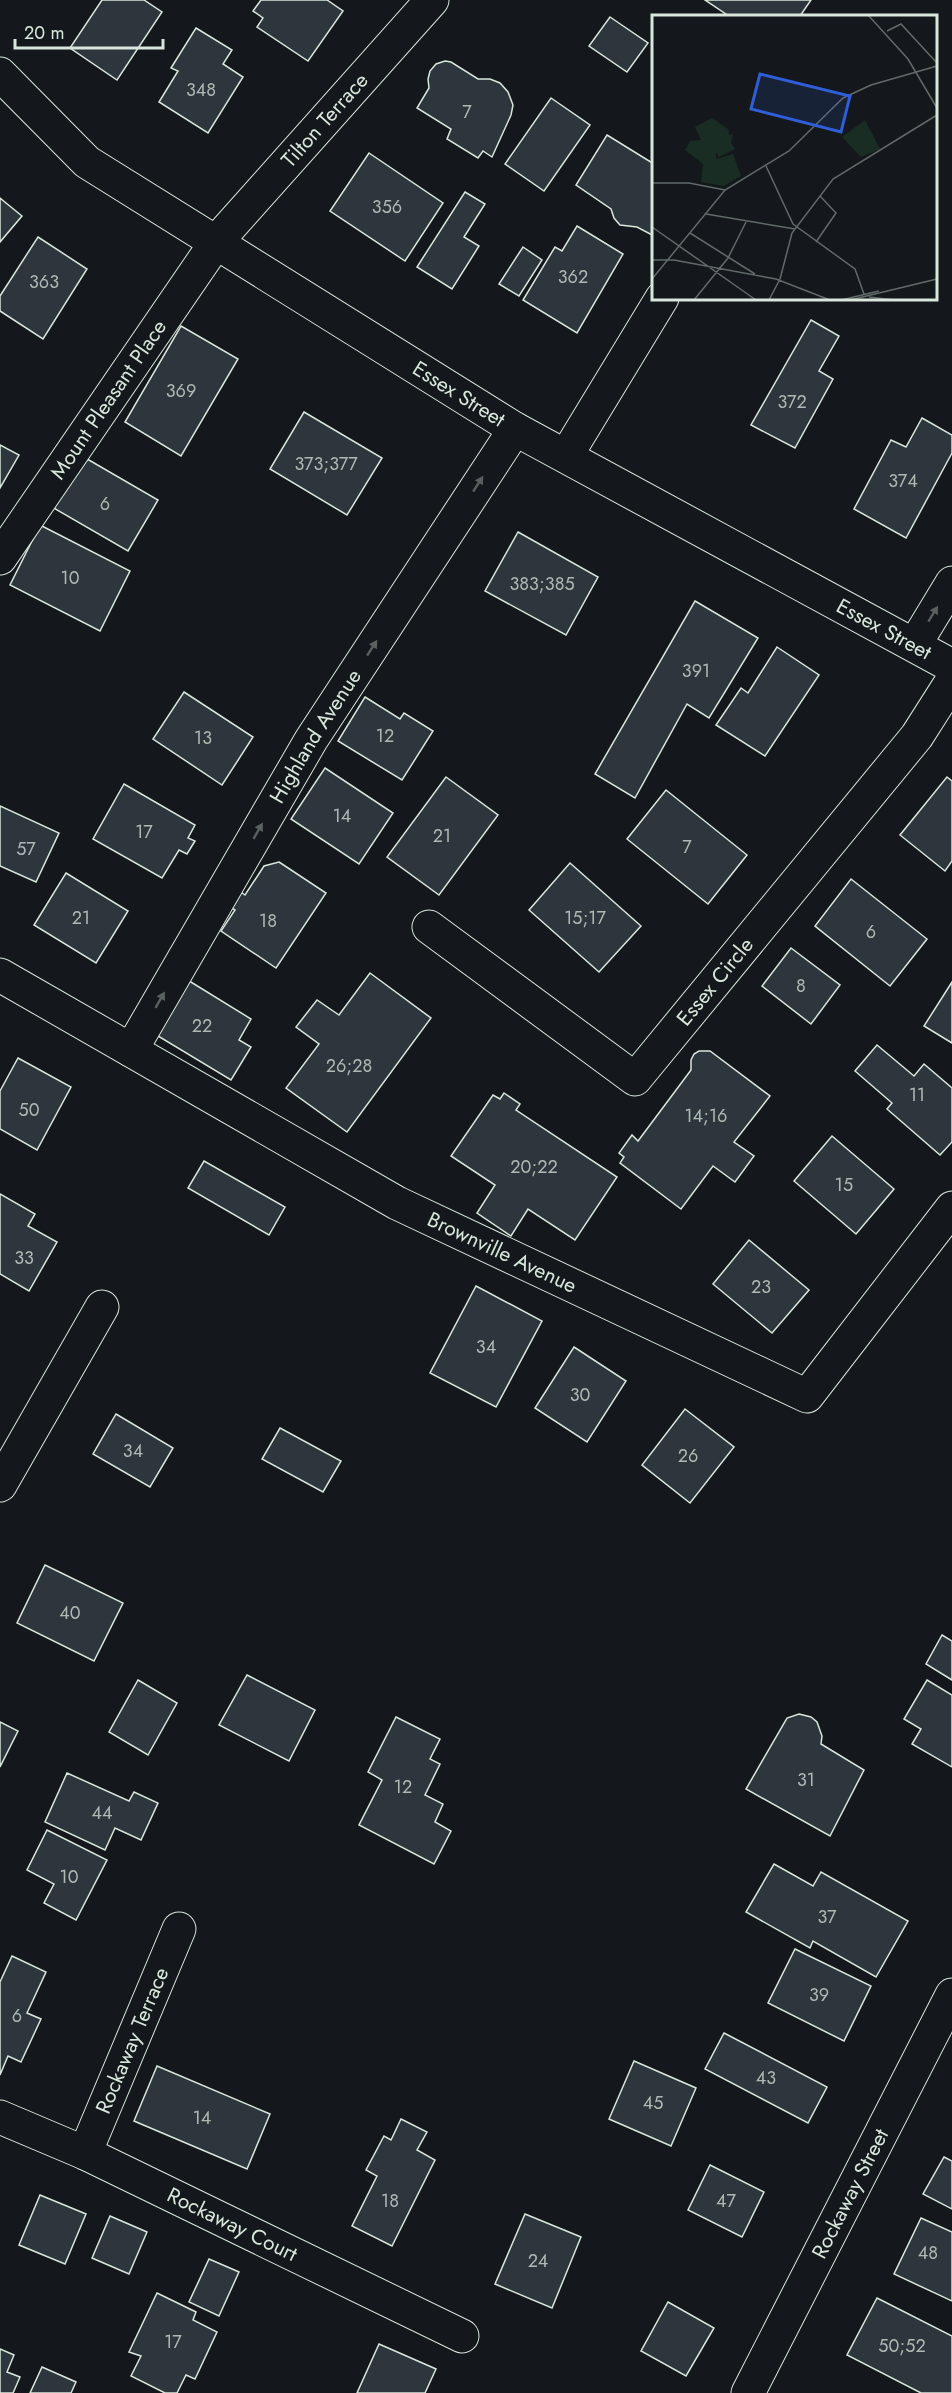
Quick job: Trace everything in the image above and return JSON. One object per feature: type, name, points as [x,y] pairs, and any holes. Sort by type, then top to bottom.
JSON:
[{"type":"street","name":"Tilton Terrace","points":[[217,241],[432,0]]},
{"type":"street","name":"Essex Street","points":[[0,74],[87,162],[515,429],[952,666]]},
{"type":"street","name":"Mount Pleasant Place","points":[[0,558],[217,241]]},
{"type":"street","points":[[566,456],[661,300]]},
{"type":"street","name":"Highland Avenue","points":[[131,1050],[311,740],[515,429]]},
{"type":"street","points":[[915,644],[952,583]]},
{"type":"street","name":"Essex Circle","points":[[429,927],[635,1079],[917,736],[952,681]]},
{"type":"street","name":"Brownville Avenue","points":[[0,975],[397,1203],[807,1396],[952,1209]]},
{"type":"street","points":[[0,1485],[102,1307]]},
{"type":"street","name":"Rockaway Terrace","points":[[85,2153],[179,1929]]},
{"type":"street","name":"Rockaway Street","points":[[748,2393],[952,1995]]},
{"type":"street","name":"Rockaway Court","points":[[0,2117],[85,2153],[462,2336]]},
{"type":"building","points":[[102,0],[144,0],[162,12],[117,80],[70,48]]},
{"type":"building","points":[[261,0],[327,0],[343,11],[308,61],[257,27],[263,18],[253,11]]},
{"type":"building","points":[[705,0],[811,0],[801,15],[728,15]]},
{"type":"building","points":[[610,17],[648,43],[627,72],[589,46]]},
{"type":"building","points":[[196,28],[232,50],[223,64],[243,77],[208,133],[159,102],[178,71],[171,68]]},
{"type":"building","points":[[451,62],[478,79],[490,79],[500,83],[508,92],[513,105],[511,115],[492,157],[483,151],[478,158],[447,139],[451,129],[417,108],[429,88],[430,71],[436,64]]},
{"type":"building","points":[[551,98],[590,125],[544,191],[505,164]]},
{"type":"building","points":[[607,135],[652,163],[652,235],[637,227],[620,225],[611,209],[576,185]]},
{"type":"building","points":[[369,153],[443,203],[405,261],[330,211]]},
{"type":"building","points":[[465,192],[485,204],[464,237],[479,246],[452,289],[417,267]]},
{"type":"building","points":[[0,198],[22,216],[0,242]]},
{"type":"building","points":[[577,226],[623,254],[577,333],[523,300],[555,247],[562,251]]},
{"type":"building","points":[[38,237],[87,269],[43,339],[0,311],[0,296]]},
{"type":"building","points":[[523,247],[542,260],[519,296],[499,284]]},
{"type":"building","points":[[811,320],[839,336],[819,371],[833,379],[795,448],[751,425]]},
{"type":"building","points":[[181,326],[238,359],[181,456],[125,422]]},
{"type":"building","points":[[304,412],[382,458],[347,515],[270,469]]},
{"type":"building","points":[[922,418],[952,435],[952,453],[906,538],[854,509],[891,440],[906,447]]},
{"type":"building","points":[[0,445],[19,455],[0,488]]},
{"type":"building","points":[[82,456],[158,500],[128,551],[52,507]]},
{"type":"building","points":[[40,525],[130,571],[100,631],[10,585]]},
{"type":"building","points":[[518,532],[598,577],[566,635],[485,591]]},
{"type":"building","points":[[695,601],[758,638],[709,718],[687,704],[635,798],[595,774]]},
{"type":"building","points":[[777,647],[819,675],[765,756],[716,725],[741,688],[748,693]]},
{"type":"building","points":[[184,692],[253,737],[222,785],[153,739]]},
{"type":"building","points":[[365,697],[400,719],[404,713],[433,731],[402,780],[338,741]]},
{"type":"building","points":[[325,768],[393,813],[359,864],[291,819]]},
{"type":"building","points":[[446,777],[498,815],[439,895],[387,857]]},
{"type":"building","points":[[947,777],[952,781],[952,861],[945,871],[900,835]]},
{"type":"building","points":[[124,784],[195,825],[188,838],[195,841],[187,854],[179,850],[162,878],[93,839]]},
{"type":"building","points":[[666,790],[747,855],[708,904],[627,839]]},
{"type":"building","points":[[0,806],[59,833],[36,882],[0,866]]},
{"type":"building","points":[[279,862],[326,893],[276,968],[221,931],[235,910],[227,905],[238,890],[245,895],[264,866]]},
{"type":"building","points":[[570,863],[641,926],[599,972],[529,910]]},
{"type":"building","points":[[66,873],[128,911],[96,963],[34,925]]},
{"type":"building","points":[[851,879],[927,939],[890,986],[815,926]]},
{"type":"building","points":[[791,948],[840,985],[811,1024],[762,986]]},
{"type":"building","points":[[370,973],[431,1018],[347,1132],[286,1088],[319,1044],[296,1027],[317,1000],[339,1015]]},
{"type":"building","points":[[186,979],[251,1019],[239,1040],[251,1047],[231,1080],[153,1033]]},
{"type":"building","points":[[952,982],[952,1043],[924,1026]]},
{"type":"building","points":[[877,1045],[914,1076],[924,1064],[952,1088],[952,1142],[940,1155],[887,1109],[892,1103],[855,1071]]},
{"type":"building","points":[[699,1051],[710,1051],[770,1096],[734,1142],[754,1156],[735,1182],[713,1166],[681,1209],[620,1163],[624,1157],[619,1153],[632,1135],[638,1141],[691,1070],[691,1060]]},
{"type":"building","points":[[18,1058],[71,1087],[37,1150],[0,1129],[0,1091]]},
{"type":"building","points":[[504,1093],[520,1104],[516,1110],[617,1177],[575,1240],[528,1209],[511,1236],[477,1213],[495,1185],[451,1156],[493,1095],[500,1099]]},
{"type":"building","points":[[832,1136],[894,1189],[856,1234],[794,1181]]},
{"type":"building","points":[[204,1161],[285,1207],[269,1235],[188,1188]]},
{"type":"building","points":[[0,1194],[35,1214],[28,1226],[57,1242],[29,1291],[0,1274]]},
{"type":"building","points":[[749,1240],[809,1290],[772,1333],[713,1284]]},
{"type":"building","points":[[476,1286],[542,1321],[496,1407],[430,1373]]},
{"type":"building","points":[[574,1347],[626,1381],[587,1442],[535,1408]]},
{"type":"building","points":[[685,1409],[734,1447],[690,1503],[642,1465]]},
{"type":"building","points":[[116,1414],[173,1448],[150,1487],[93,1454]]},
{"type":"building","points":[[280,1428],[341,1461],[323,1492],[262,1459]]},
{"type":"building","points":[[45,1565],[123,1603],[94,1661],[17,1623]]},
{"type":"building","points":[[942,1635],[952,1641],[952,1680],[926,1664]]},
{"type":"building","points":[[247,1675],[315,1710],[289,1761],[219,1725]]},
{"type":"building","points":[[138,1680],[177,1703],[148,1755],[109,1732]]},
{"type":"building","points":[[927,1680],[952,1695],[952,1767],[912,1744],[921,1729],[904,1719]]},
{"type":"building","points":[[799,1714],[811,1717],[817,1722],[822,1736],[821,1744],[864,1770],[830,1836],[746,1789],[787,1718]]},
{"type":"building","points":[[396,1717],[440,1739],[430,1759],[440,1764],[425,1795],[443,1804],[435,1822],[451,1831],[434,1864],[359,1825],[382,1780],[368,1772]]},
{"type":"building","points":[[0,1722],[18,1731],[0,1767]]},
{"type":"building","points":[[67,1773],[129,1801],[134,1792],[158,1803],[141,1840],[115,1828],[105,1850],[45,1822]]},
{"type":"building","points":[[47,1830],[107,1860],[76,1920],[44,1903],[54,1884],[27,1870]]},
{"type":"building","points":[[774,1864],[813,1886],[821,1872],[908,1921],[876,1977],[813,1941],[810,1948],[746,1912]]},
{"type":"building","points":[[795,1949],[871,1986],[844,2041],[768,2003]]},
{"type":"building","points":[[12,1956],[46,1972],[27,2013],[41,2019],[21,2062],[8,2056],[0,2075],[0,1982]]},
{"type":"building","points":[[724,2033],[827,2087],[808,2123],[705,2069]]},
{"type":"building","points":[[634,2061],[696,2088],[671,2146],[609,2119]]},
{"type":"building","points":[[157,2066],[270,2114],[247,2169],[134,2121]]},
{"type":"building","points":[[401,2119],[427,2132],[417,2150],[435,2160],[392,2246],[352,2226],[377,2176],[366,2170],[384,2136],[391,2140]]},
{"type":"building","points":[[944,2157],[952,2161],[952,2209],[923,2194]]},
{"type":"building","points":[[710,2165],[764,2192],[742,2237],[688,2210]]},
{"type":"building","points":[[40,2195],[86,2214],[65,2264],[19,2245]]},
{"type":"building","points":[[525,2214],[581,2237],[552,2308],[495,2284]]},
{"type":"building","points":[[110,2216],[147,2232],[129,2274],[92,2258]]},
{"type":"building","points":[[921,2218],[952,2232],[952,2301],[894,2274]]},
{"type":"building","points":[[209,2259],[239,2272],[219,2316],[189,2302]]},
{"type":"building","points":[[157,2293],[196,2312],[193,2320],[217,2332],[195,2379],[186,2375],[177,2393],[165,2393],[131,2376],[141,2356],[129,2352]]},
{"type":"building","points":[[877,2298],[952,2336],[952,2393],[921,2393],[847,2355]]},
{"type":"building","points":[[668,2302],[714,2328],[686,2376],[641,2351]]},
{"type":"building","points":[[379,2344],[436,2369],[425,2393],[357,2393]]},
{"type":"building","points":[[0,2349],[14,2355],[7,2372],[20,2377],[13,2393],[0,2393]]},
{"type":"building","points":[[42,2367],[76,2382],[71,2393],[30,2393]]}]
